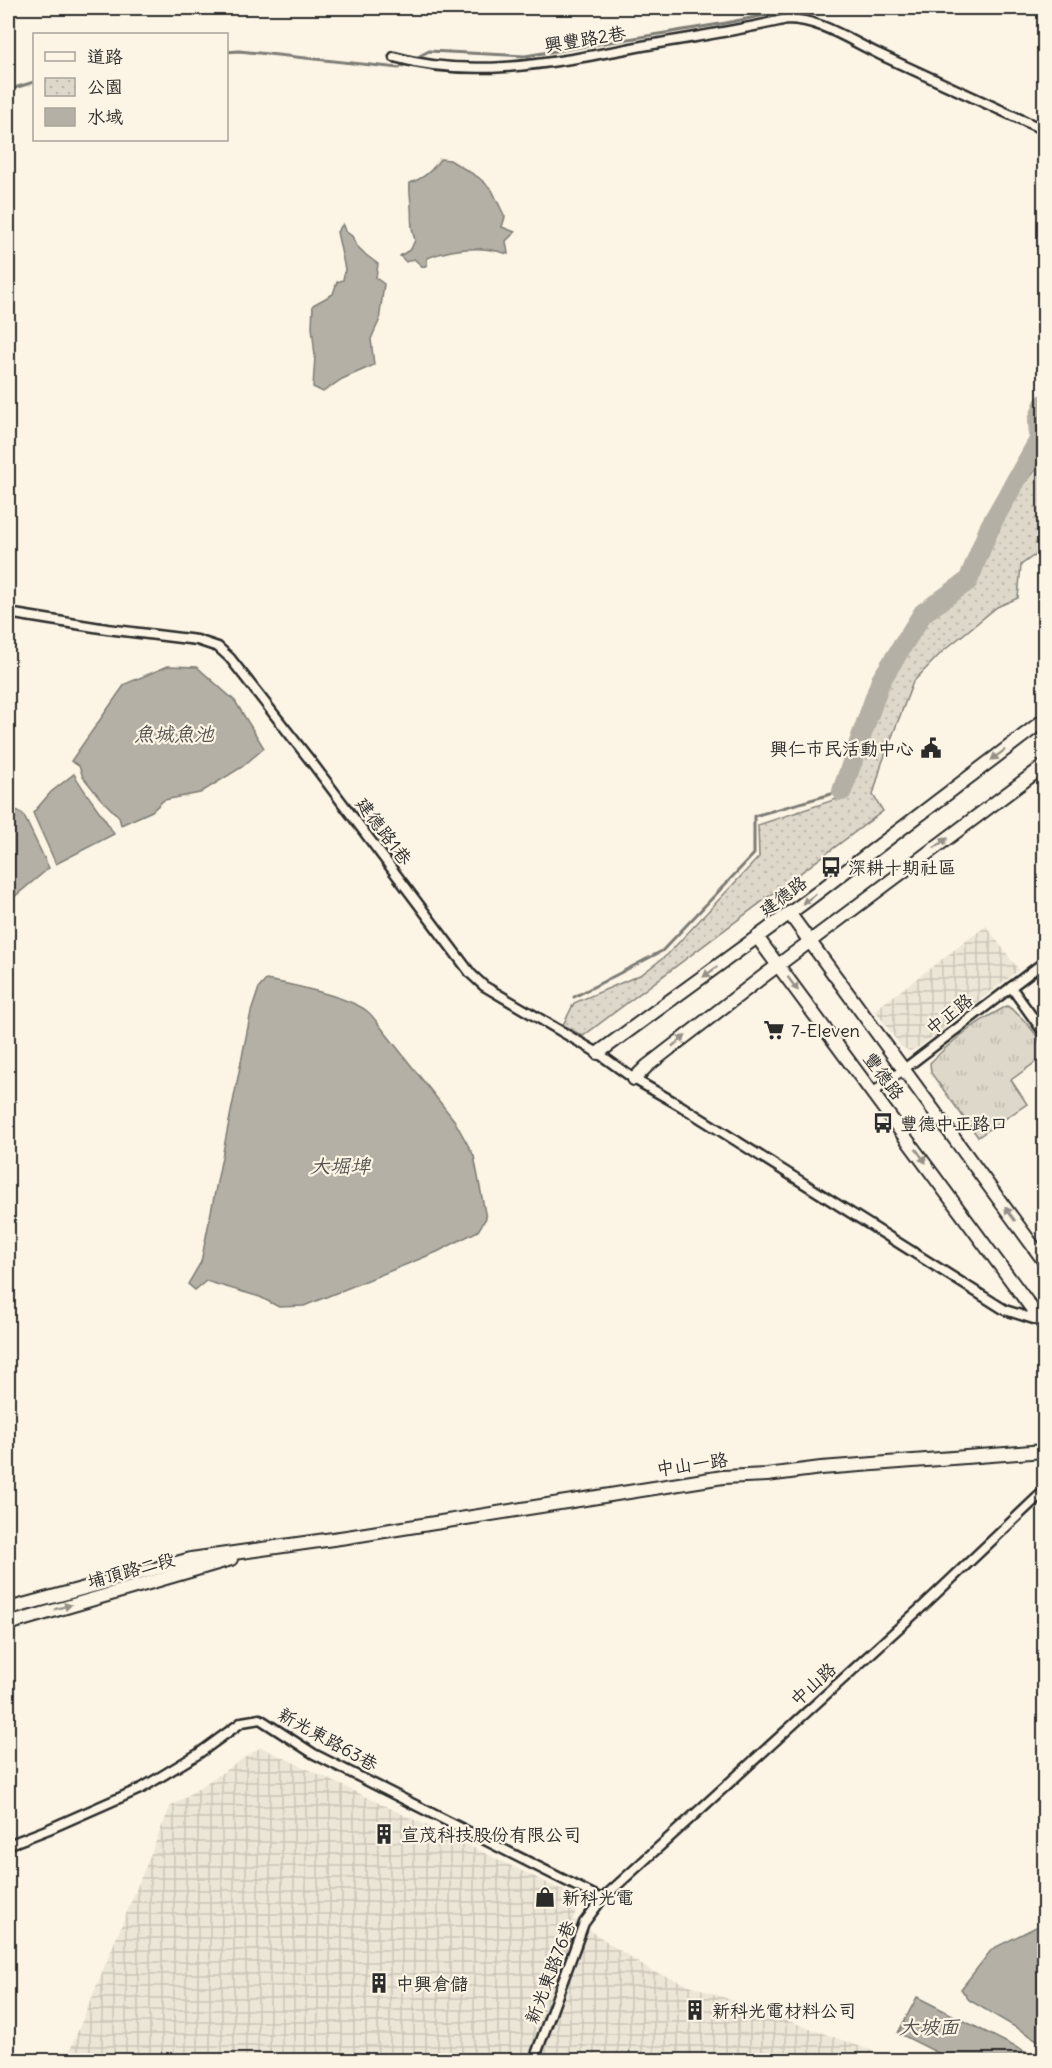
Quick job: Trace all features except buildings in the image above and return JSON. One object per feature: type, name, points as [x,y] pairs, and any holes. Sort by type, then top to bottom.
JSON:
[{"type":"street","name":"興豐路2巷","points":[[394,57],[415,63],[440,66],[506,67],[574,59],[787,19],[801,19],[820,24],[857,44],[1044,130]]},
{"type":"street","name":"建德路1巷","points":[[8,613],[107,629],[197,640],[218,647],[230,658],[313,764],[471,974],[497,995],[598,1053],[634,1079],[681,1106],[1005,1310],[1043,1323]]},
{"type":"street","name":"建德路","points":[[598,1053],[757,937],[1044,720]]},
{"type":"street","points":[[634,1079],[647,1066],[778,965],[1044,766]]},
{"type":"street","name":"豐德路","points":[[789,913],[1044,1261]]},
{"type":"street","name":"豐德路","points":[[757,937],[1043,1323]]},
{"type":"street","name":"中正路","points":[[874,1092],[1044,962]]},
{"type":"street","points":[[1011,987],[1044,1033]]},
{"type":"street","name":"中山一路","points":[[347,1537],[723,1477],[1044,1451]]},
{"type":"street","name":"中山路","points":[[602,1899],[924,1605],[1044,1491]]},
{"type":"street","name":"埔頂路二段","points":[[8,1609],[191,1559],[347,1537]]},
{"type":"street","name":"埔頂路二段","points":[[8,1624],[192,1572],[264,1549]]},
{"type":"street","name":"新光東路63巷","points":[[8,1845],[142,1788],[198,1754],[242,1722],[260,1719],[314,1754],[602,1899]]},
{"type":"street","name":"新光東路76巷","points":[[534,2061],[584,1923],[602,1899]]},
{"type":"shaded area","points":[[986,926],[1019,970],[919,1047],[910,1051],[901,1047],[875,1010]]},
{"type":"shaded area","points":[[261,1747],[581,1899],[573,1919],[651,1971],[897,2060],[66,2060],[170,1807]]},
{"type":"green space","points":[[1044,439],[1044,554],[1032,557],[1021,565],[1018,598],[997,607],[942,652],[913,682],[882,763],[873,795],[883,811],[583,1036],[563,1025],[574,1003],[642,974],[667,955],[759,857],[758,825],[846,796],[889,684],[928,620],[970,588],[1013,498],[1034,472]]},
{"type":"green space","points":[[1007,1006],[1025,1021],[1036,1035],[1044,1056],[1011,1080],[1027,1104],[978,1137],[931,1073],[930,1063],[966,1032]]},
{"type":"water","points":[[440,159],[450,160],[478,177],[492,190],[505,217],[502,227],[515,232],[506,241],[508,254],[487,249],[457,250],[427,258],[427,265],[423,267],[414,259],[406,262],[400,256],[411,249],[415,240],[412,231],[410,183],[427,174]]},
{"type":"water","points":[[343,224],[345,231],[352,236],[357,246],[378,264],[376,278],[384,284],[379,321],[371,339],[374,365],[342,379],[323,392],[313,387],[315,356],[312,327],[313,305],[333,294],[337,282],[343,280],[345,269],[337,232]]},
{"type":"water","name":"魚城魚池","points":[[168,666],[197,667],[235,701],[264,748],[242,767],[200,793],[164,800],[152,811],[121,825],[119,817],[83,777],[79,766],[71,761],[125,684]]},
{"type":"water","points":[[74,774],[114,834],[56,864],[33,813],[51,792]]},
{"type":"water","points":[[15,810],[23,814],[49,868],[14,897],[8,893],[8,815]]},
{"type":"water","name":"大堀埤","points":[[266,980],[333,996],[358,1006],[372,1016],[454,1120],[474,1156],[486,1218],[478,1231],[437,1252],[304,1306],[279,1307],[260,1297],[206,1281],[195,1290],[188,1284],[201,1262],[251,1012],[259,988]]},
{"type":"water","name":"大坡面","points":[[1044,1923],[1044,2044],[969,2000],[961,1989],[992,1949]]},
{"type":"water","name":"大坡面","points":[[917,1997],[1041,2060],[952,2060],[898,2033]]},
{"type":"waterway","points":[[414,59],[429,51],[525,56],[726,23],[800,8]]},
{"type":"waterway","points":[[228,52],[239,51],[399,68],[409,62]]},
{"type":"waterway","points":[[8,90],[33,82]]},
{"type":"waterway","points":[[842,791],[881,680],[923,613],[968,581],[990,526],[1039,440],[1038,420],[1044,404]]},
{"type":"waterway","points":[[574,997],[662,951],[754,854],[754,816],[842,791]]},
{"type":"place","name":"興仁市民活動中心","points":[[931,748]]},
{"type":"place","name":"深耕十期社區","points":[[831,867]]},
{"type":"place","name":"7-Eleven","points":[[774,1030]]},
{"type":"place","name":"豐德中正路口","points":[[883,1123]]},
{"type":"place","name":"宣茂科技股份有限公司","points":[[384,1834]]},
{"type":"place","name":"新科光電","points":[[545,1897]]},
{"type":"place","name":"中興倉儲","points":[[379,1983]]},
{"type":"place","name":"新科光電材料公司","points":[[695,2010]]}]
